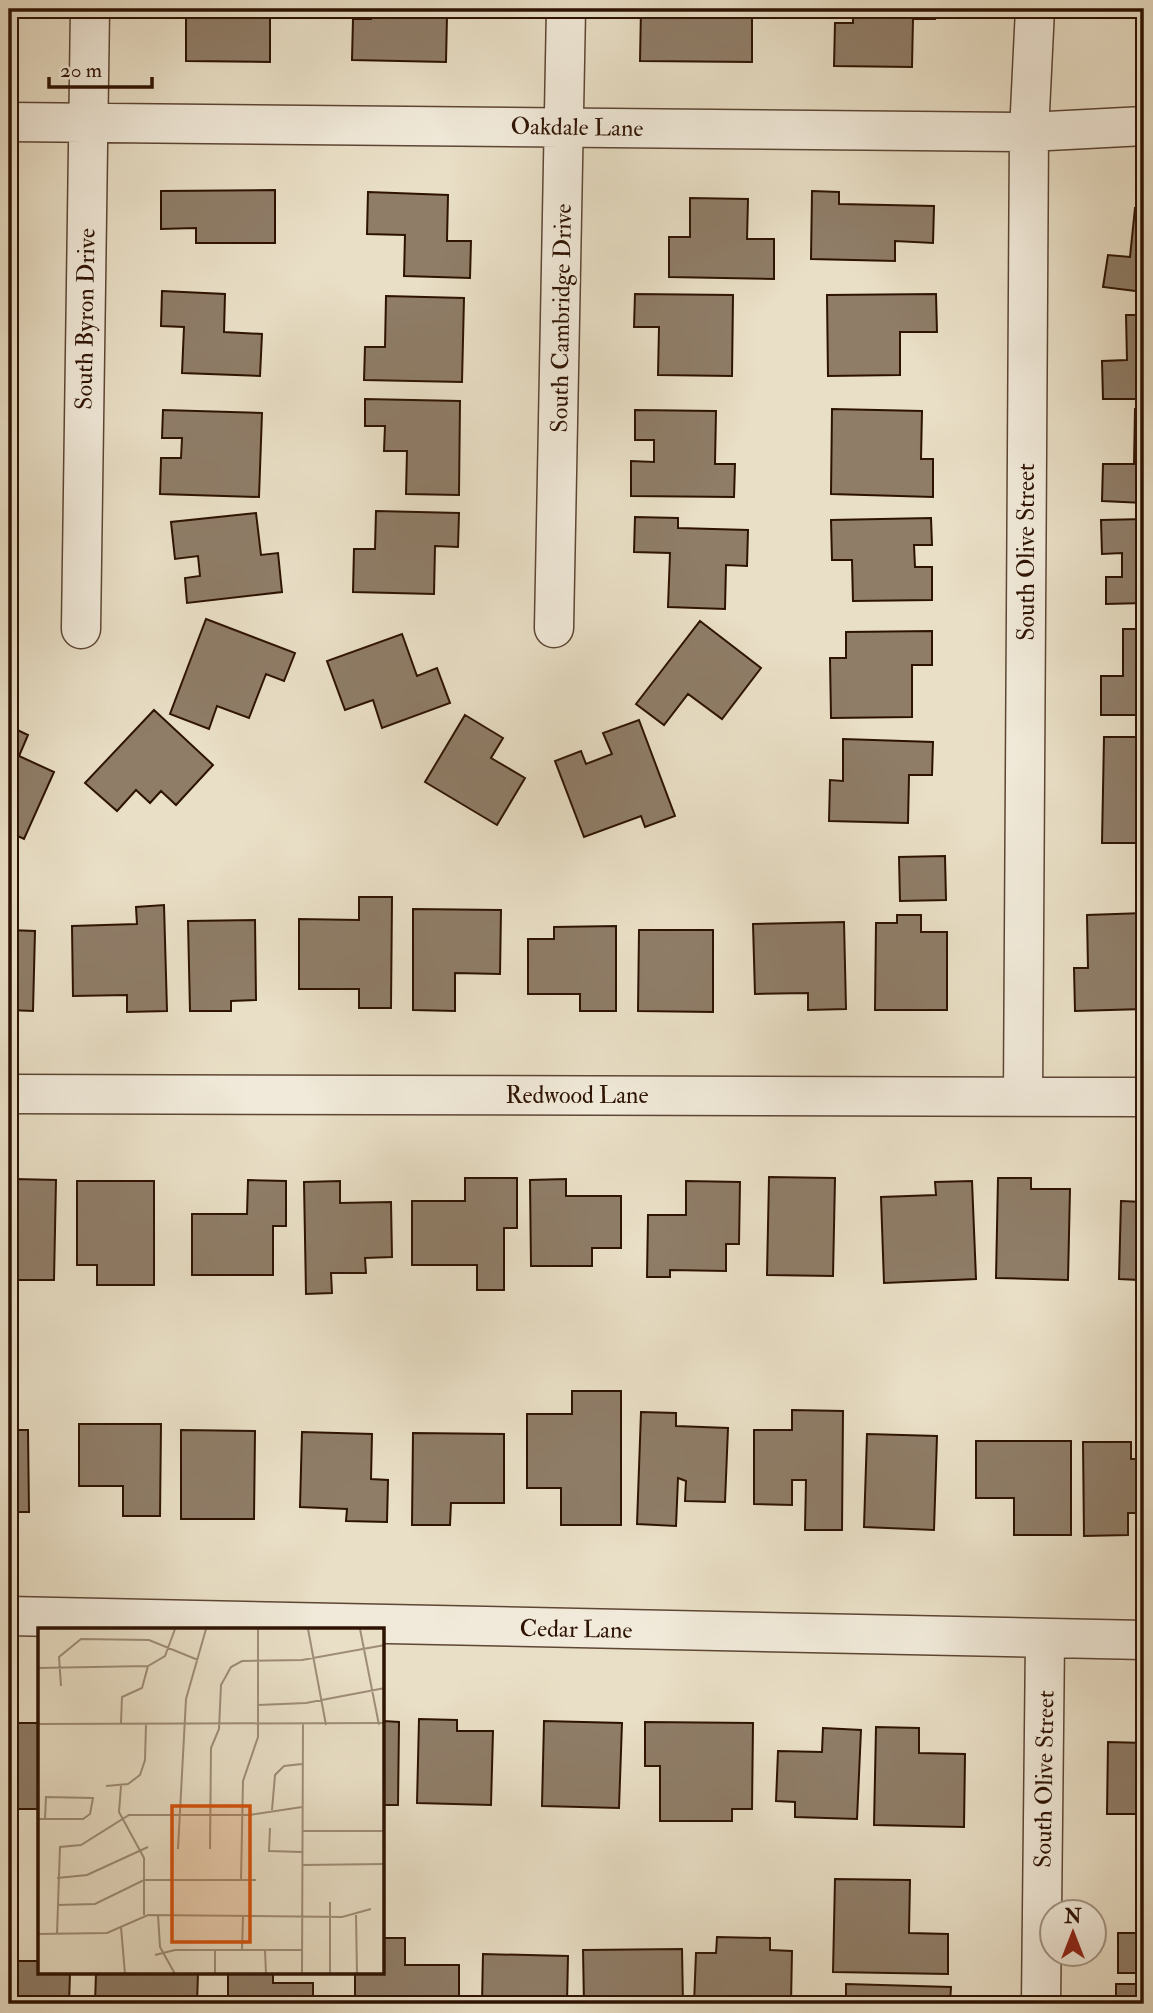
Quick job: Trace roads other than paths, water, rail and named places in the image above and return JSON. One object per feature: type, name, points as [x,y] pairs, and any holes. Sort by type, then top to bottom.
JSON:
[{"type":"street","name":"South Byron Drive","points":[[81,629],[90,9]]},
{"type":"street","name":"South Cambridge Drive","points":[[554,628],[566,9]]},
{"type":"street","name":"South Olive Street","points":[[1023,1096],[1029,132],[1035,9]]},
{"type":"street","name":"Oakdale Lane","points":[[9,122],[1029,132],[1144,126]]},
{"type":"street","name":"Redwood Lane","points":[[9,1094],[1144,1097]]},
{"type":"street","name":"Cedar Lane","points":[[9,1616],[1144,1640]]},
{"type":"street","name":"South Olive Street","points":[[1041,2004],[1045,1639]]}]
